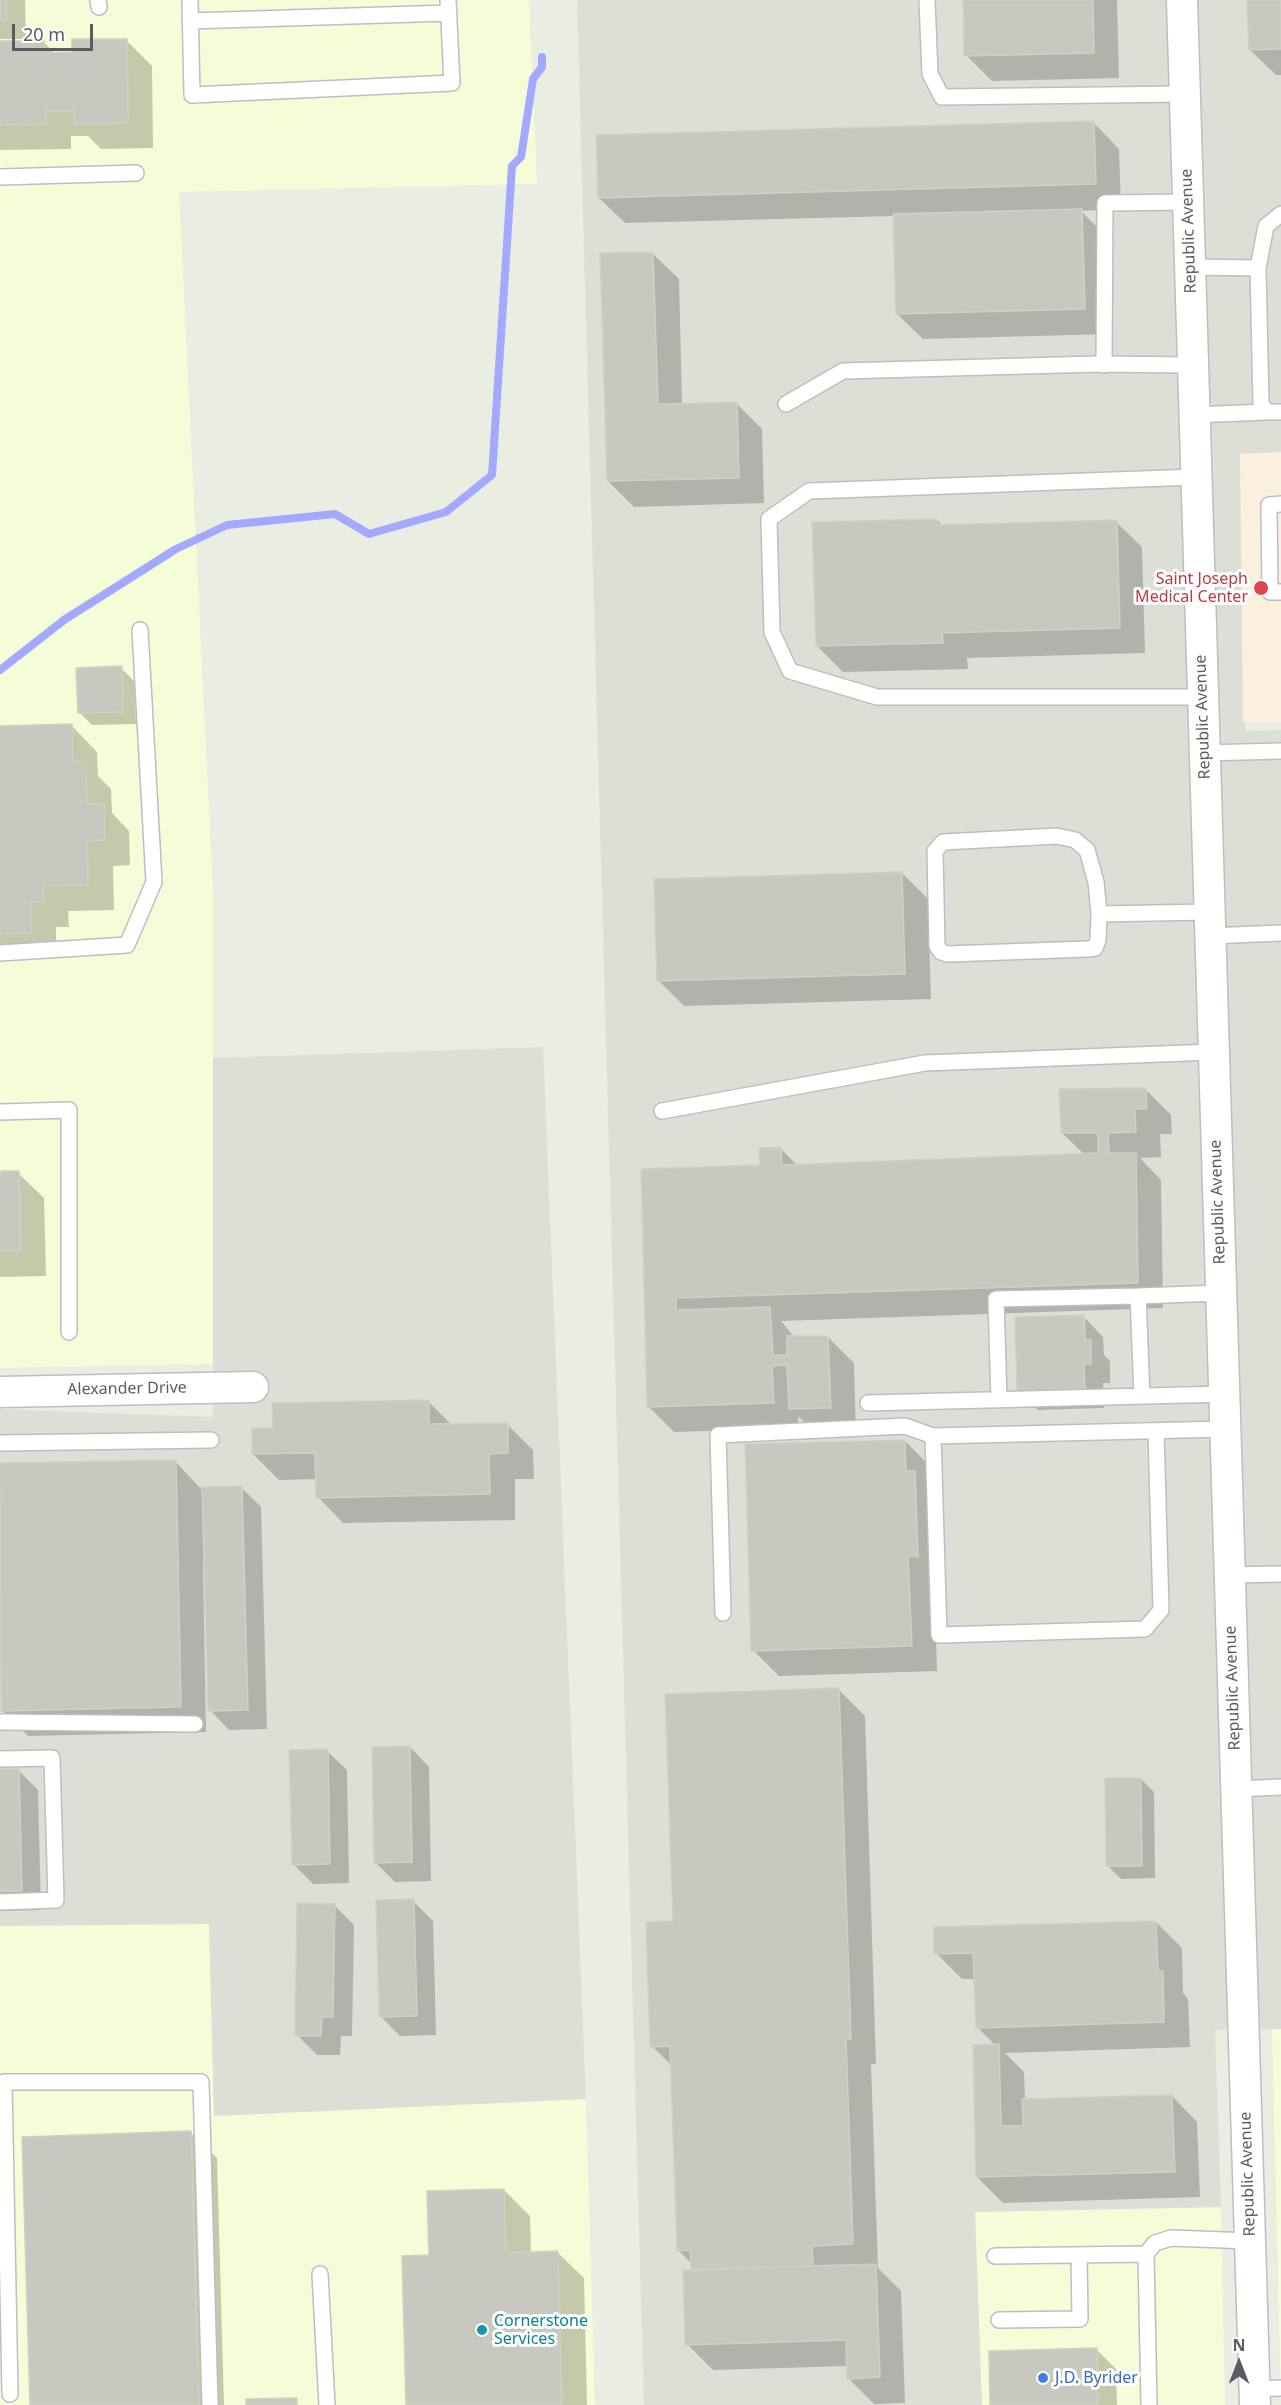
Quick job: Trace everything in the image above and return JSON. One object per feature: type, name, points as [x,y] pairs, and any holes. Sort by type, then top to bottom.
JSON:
[{"type":"street","name":"Republic Avenue","points":[[1182,0],[1250,2241],[1263,2394]]},
{"type":"street","name":"Alexander Drive","points":[[0,1392],[253,1387]]},
{"type":"lane","points":[[190,0],[190,21],[192,95],[452,83],[449,6],[190,21]]},
{"type":"lane","points":[[927,0],[930,74],[942,97],[1184,94]]},
{"type":"lane","points":[[0,177],[136,173]]},
{"type":"lane","points":[[1104,364],[1105,203],[1188,202]]},
{"type":"lane","points":[[1273,412],[1261,403],[1258,268],[1266,226],[1281,214]]},
{"type":"lane","points":[[1190,267],[1258,268]]},
{"type":"lane","points":[[786,404],[843,371],[1104,364],[1193,365]]},
{"type":"lane","points":[[1194,415],[1273,412]]},
{"type":"lane","points":[[1196,477],[809,491],[769,519],[772,632],[790,671],[877,697],[1203,697]]},
{"type":"lane","points":[[1281,504],[1269,505],[1269,516],[1270,592],[1281,592]]},
{"type":"lane","points":[[0,952],[127,945],[154,882],[140,630]]},
{"type":"lane","points":[[1204,753],[1281,751]]},
{"type":"lane","points":[[1057,836],[1075,840],[1088,850],[1096,882],[1099,914],[1098,940],[1095,948],[1088,950],[948,954],[941,952],[937,946],[935,851],[942,842],[1057,836]]},
{"type":"lane","points":[[1099,914],[1281,933]]},
{"type":"lane","points":[[662,1111],[925,1063],[1214,1052]]},
{"type":"lane","points":[[0,1113],[69,1110],[69,1332]]},
{"type":"lane","points":[[999,1400],[996,1299],[1221,1293]]},
{"type":"lane","points":[[1138,1296],[1142,1396]]},
{"type":"lane","points":[[868,1403],[1224,1394]]},
{"type":"lane","points":[[723,1613],[718,1435],[905,1426],[933,1436],[1225,1429]]},
{"type":"lane","points":[[933,1436],[939,1635],[1144,1629],[1161,1610],[1156,1431]]},
{"type":"lane","points":[[0,1443],[211,1440]]},
{"type":"lane","points":[[1229,1575],[1281,1575]]},
{"type":"lane","points":[[0,1722],[195,1724]]},
{"type":"lane","points":[[0,1759],[52,1758],[56,1900],[0,1902]]},
{"type":"lane","points":[[1236,1789],[1281,1788]]},
{"type":"lane","points":[[7,2398],[4,2082],[201,2082],[210,2405]]},
{"type":"lane","points":[[1149,2405],[1146,2254],[1155,2243],[1171,2238],[1250,2241]]},
{"type":"lane","points":[[995,2256],[1146,2254]]},
{"type":"lane","points":[[999,2320],[1080,2319],[1079,2255]]},
{"type":"lane","points":[[321,2274],[327,2405]]},
{"type":"shaded area","points":[[0,0],[529,0],[537,184],[179,192],[213,892],[213,1364],[0,1368]]},
{"type":"shaded area","points":[[577,0],[1281,0],[1281,452],[1240,454],[1245,731],[1281,730],[1281,2029],[1215,2030],[1221,2207],[975,2212],[982,2405],[644,2405]]},
{"type":"shaded area","name":"Saint Joseph Medical Center","points":[[1281,452],[1281,722],[1243,722],[1240,454]]},
{"type":"shaded area","points":[[543,1047],[586,2099],[214,2116],[209,1924],[0,1926],[0,1409],[213,1417],[213,1058]]},
{"type":"shaded area","points":[[209,1924],[214,2116],[586,2099],[595,2405],[0,2405],[0,1926]]},
{"type":"shaded area","points":[[1272,2029],[1281,2029],[1281,2405]]},
{"type":"shaded area","points":[[1221,2207],[1225,2405],[982,2405],[975,2212]]},
{"type":"building","points":[[0,0],[6,0],[7,20],[0,20]]},
{"type":"building","points":[[963,0],[1093,0],[1094,53],[964,56]]},
{"type":"building","points":[[1247,0],[1281,0],[1281,49],[1249,50]]},
{"type":"building","points":[[72,39],[127,39],[128,123],[74,124],[74,111],[46,111],[46,124],[0,125],[0,41],[44,41],[44,53],[72,52]]},
{"type":"building","points":[[1094,121],[1096,184],[598,198],[596,135]]},
{"type":"building","points":[[1082,209],[1085,309],[896,314],[893,214]]},
{"type":"building","points":[[653,252],[658,404],[737,402],[739,478],[607,481],[600,253]]},
{"type":"building","points":[[937,519],[937,525],[1117,520],[1120,628],[942,633],[943,643],[816,646],[812,522]]},
{"type":"building","points":[[122,666],[123,712],[78,713],[76,668]]},
{"type":"building","points":[[72,724],[73,762],[86,762],[87,804],[104,804],[105,840],[87,841],[88,885],[43,886],[43,902],[31,902],[31,933],[0,934],[0,726]]},
{"type":"building","points":[[902,872],[905,974],[657,981],[654,879]]},
{"type":"building","points":[[1146,1088],[1147,1109],[1135,1109],[1136,1132],[1108,1133],[1109,1153],[1136,1153],[1138,1283],[676,1298],[676,1310],[770,1307],[773,1355],[787,1355],[787,1336],[828,1336],[831,1408],[789,1409],[787,1365],[772,1366],[774,1403],[647,1407],[641,1169],[760,1165],[759,1148],[781,1147],[782,1165],[1098,1153],[1098,1133],[1061,1133],[1059,1089]]},
{"type":"building","points":[[0,1171],[19,1171],[21,1251],[0,1251]]},
{"type":"building","points":[[1084,1315],[1085,1340],[1091,1340],[1091,1364],[1084,1364],[1085,1389],[1017,1391],[1015,1317]]},
{"type":"building","points":[[429,1400],[429,1424],[508,1423],[508,1453],[489,1454],[490,1494],[316,1498],[315,1453],[252,1454],[252,1428],[273,1428],[272,1403]]},
{"type":"building","points":[[905,1440],[906,1471],[915,1471],[918,1557],[908,1556],[912,1646],[751,1651],[745,1444]]},
{"type":"building","points":[[176,1460],[181,1707],[1,1711],[0,1463]]},
{"type":"building","points":[[242,1486],[248,1710],[208,1711],[202,1487]]},
{"type":"building","points":[[839,1688],[851,2039],[846,2039],[853,2244],[812,2246],[813,2266],[691,2270],[690,2250],[677,2251],[670,2046],[650,2047],[646,1922],[673,1921],[665,1694]]},
{"type":"building","points":[[410,1746],[412,1862],[374,1863],[372,1747]]},
{"type":"building","points":[[328,1749],[330,1864],[292,1865],[289,1750]]},
{"type":"building","points":[[0,1769],[19,1769],[22,1891],[0,1891]]},
{"type":"building","points":[[1105,1778],[1141,1778],[1142,1866],[1106,1866]]},
{"type":"building","points":[[414,1899],[417,2016],[379,2017],[376,1900]]},
{"type":"building","points":[[297,1903],[335,1904],[333,2017],[322,2017],[321,2036],[295,2036]]},
{"type":"building","points":[[1156,1921],[1158,1971],[1163,1971],[1164,2022],[976,2028],[973,1953],[934,1954],[934,1927]]},
{"type":"building","points":[[999,2044],[1001,2126],[1023,2126],[1022,2099],[1172,2095],[1175,2172],[976,2177],[973,2045]]},
{"type":"building","points":[[191,2131],[199,2405],[30,2405],[22,2137]]},
{"type":"building","name":"Cornerstone Services","points":[[504,2189],[506,2253],[558,2251],[562,2405],[406,2405],[402,2256],[429,2255],[427,2191]]},
{"type":"building","points":[[876,2264],[880,2377],[847,2379],[846,2340],[685,2345],[683,2270]]},
{"type":"building","name":"J.D. Byrider","points":[[1097,2348],[1098,2405],[990,2405],[989,2351]]},
{"type":"building","points":[[297,2398],[297,2405],[246,2405],[246,2399]]},
{"type":"waterway","points":[[0,670],[64,620],[176,549],[227,525],[335,514],[369,534],[446,512],[492,475],[512,166],[521,157],[533,79],[542,67],[542,57]]},
{"type":"place","name":"Saint Joseph Medical Center","points":[[1261,588]]},
{"type":"place","name":"Cornerstone Services","points":[[482,2330]]},
{"type":"place","name":"J.D. Byrider","points":[[1043,2378]]}]
